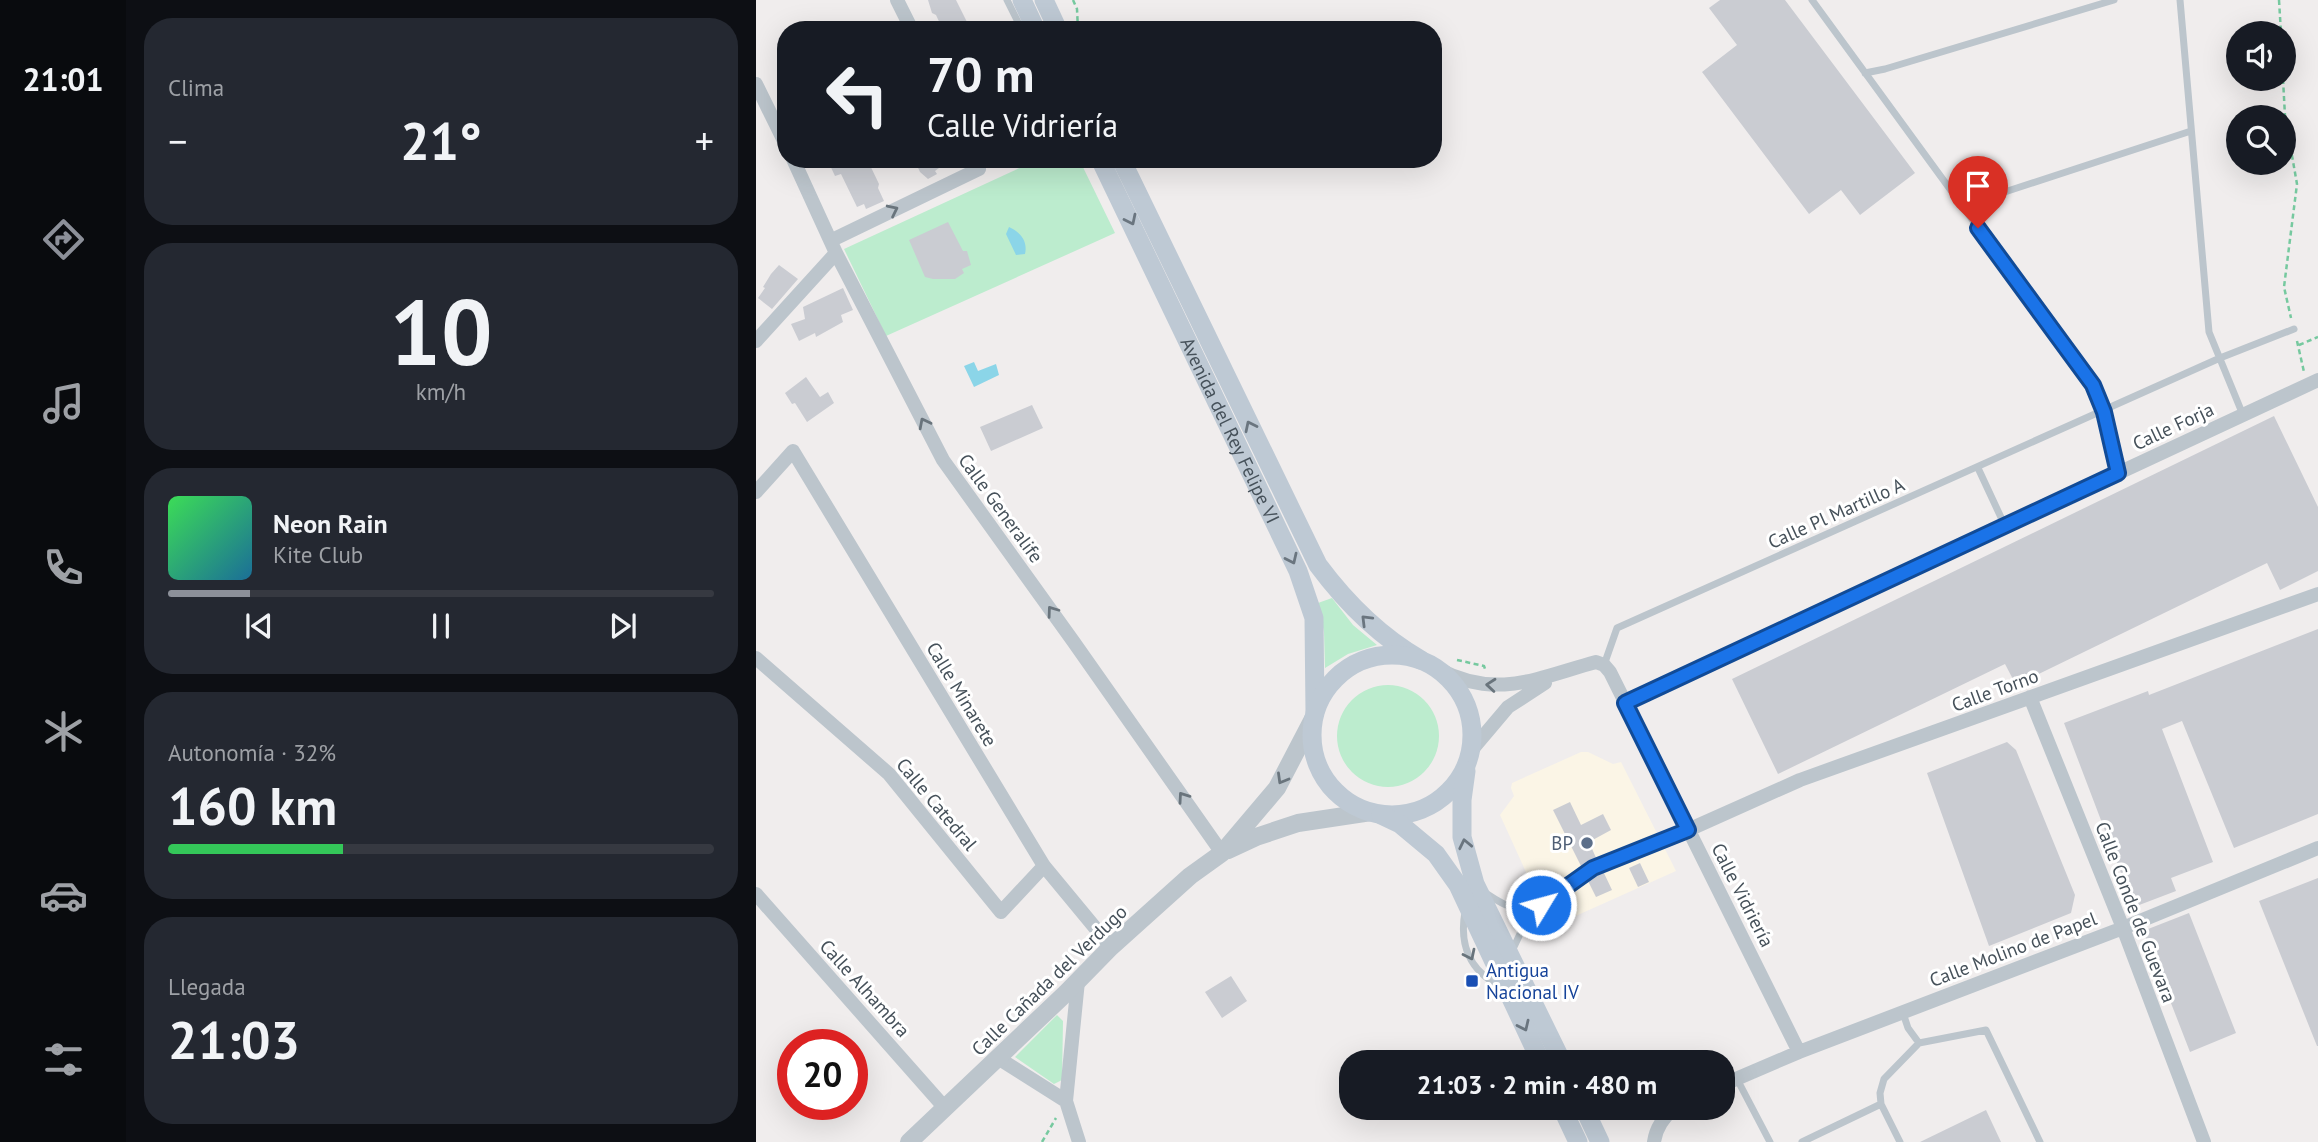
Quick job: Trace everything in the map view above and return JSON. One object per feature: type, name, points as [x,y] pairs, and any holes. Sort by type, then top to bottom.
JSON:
[{"type":"main road","points":[[1022,0],[1032,21]]},
{"type":"main road","points":[[1044,0],[1054,21]]},
{"type":"main road","name":"Avenida del Rey Felipe VI","points":[[1104,168],[1298,571],[1314,618],[1314,715]]},
{"type":"main road","name":"Avenida del Rey Felipe VI","points":[[1125,168],[1318,565],[1376,630],[1396,646],[1438,662]]},
{"type":"main road","points":[[1535,1050],[1458,885],[1436,855],[1400,824],[1349,803],[1331,787],[1318,766],[1312,743],[1314,715],[1326,688],[1345,670],[1369,658],[1395,654],[1438,662],[1463,697],[1470,715],[1472,733],[1462,800],[1462,837],[1475,884],[1556,1050]]},
{"type":"main road","points":[[1376,813],[1398,815],[1432,804],[1447,793],[1459,779],[1469,758]]},
{"type":"main road","points":[[1568,1120],[1578,1142]]},
{"type":"main road","points":[[1590,1120],[1600,1142]]},
{"type":"street","points":[[897,0],[908,21]]},
{"type":"street","points":[[756,84],[777,127]]},
{"type":"street","name":"Calle Generalife","points":[[797,168],[943,460],[1222,853]]},
{"type":"street","points":[[756,341],[834,246],[969,168]]},
{"type":"street","name":"Calle Forja","points":[[1625,703],[2313,382]]},
{"type":"street","name":"Calle Minarete","points":[[756,492],[793,451],[1044,866],[1111,947]]},
{"type":"street","name":"Calle Torno","points":[[1688,830],[1800,780],[2318,594]]},
{"type":"street","name":"Calle Catedral","points":[[756,658],[889,774],[1001,912],[1044,866]]},
{"type":"street","points":[[1438,662],[1458,679],[1503,686],[1532,681],[1596,662],[1604,665]]},
{"type":"street","name":"Calle Vidriería","points":[[1604,665],[1610,672],[1799,1052]]},
{"type":"street","points":[[1469,758],[1508,707],[1534,689],[1581,666]]},
{"type":"street","name":"Calle Conde de Guevara","points":[[2030,697],[2123,928],[2204,1142]]},
{"type":"street","points":[[1222,853],[1277,788],[1314,715]]},
{"type":"street","points":[[1222,853],[1256,837],[1298,823],[1376,813]]},
{"type":"street","name":"Calle Molino de Papel","points":[[1737,1079],[1799,1052],[2123,928],[2318,848]]},
{"type":"street","name":"Calle Cañada del Verdugo","points":[[909,1142],[1111,947],[1190,876],[1222,853]]},
{"type":"street","name":"Calle Alhambra","points":[[756,894],[945,1108]]},
{"type":"street","points":[[1078,981],[1066,1101],[1079,1142]]},
{"type":"street","points":[[998,1058],[1066,1101]]},
{"type":"street","points":[[1654,1142],[1662,1120]]},
{"type":"lane","points":[[1007,0],[1018,21]]},
{"type":"lane","points":[[1812,0],[2093,385],[2104,412],[2118,473]]},
{"type":"lane","points":[[1865,73],[2114,0]]},
{"type":"lane","points":[[2180,0],[2209,332],[2244,415]]},
{"type":"lane","points":[[1962,206],[2191,131]]},
{"type":"lane","name":"Calle Pl Martillo A","points":[[1604,665],[1617,628],[2220,358],[2294,329]]},
{"type":"lane","points":[[1978,468],[2005,526]]},
{"type":"lane","points":[[1511,955],[1527,919],[1541,905],[1593,868],[1688,830]]},
{"type":"lane","points":[[1475,884],[1507,905],[1524,910],[1541,905]]},
{"type":"lane","points":[[1902,1012],[1908,1028],[1919,1042]]},
{"type":"lane","points":[[1900,1142],[1881,1104],[1880,1093],[1884,1079],[1919,1042],[1986,1030],[2040,1142]]},
{"type":"lane","points":[[1737,1079],[1770,1142]]},
{"type":"lane","points":[[1802,1142],[1881,1104]]},
{"type":"path","points":[[1073,0],[1078,21]]},
{"type":"path","points":[[2279,0],[2280,21]]},
{"type":"path","points":[[2284,91],[2285,116],[2297,184],[2284,287],[2298,346],[2313,382]]},
{"type":"path","points":[[2298,346],[2318,337]]},
{"type":"path","points":[[1438,662],[1485,666],[1490,685]]},
{"type":"path","points":[[1042,1142],[1066,1101]]},
{"type":"shaded area","name":"BP","points":[[1581,752],[1588,752],[1613,764],[1621,762],[1676,871],[1551,927],[1500,815],[1514,796],[1512,783]]},
{"type":"green space","points":[[1020,168],[1083,168],[1115,233],[886,336],[844,249]]},
{"type":"green space","points":[[1332,598],[1353,625],[1377,645],[1348,654],[1325,668],[1324,632],[1318,603]]},
{"type":"green space","points":[[1388,685],[1407,689],[1424,700],[1435,717],[1439,736],[1435,755],[1424,772],[1407,783],[1388,787],[1369,783],[1352,772],[1341,755],[1337,736],[1341,717],[1352,700],[1369,689]]},
{"type":"green space","points":[[1057,1015],[1063,1021],[1062,1080],[1054,1084],[1015,1057]]},
{"type":"water","points":[[1009,227],[1022,238],[1025,254],[1016,255],[1006,234]]},
{"type":"water","points":[[974,362],[978,371],[996,364],[999,375],[974,387],[964,366]]},
{"type":"building","points":[[928,0],[956,0],[966,21],[939,21],[932,13]]},
{"type":"building","points":[[1720,0],[1785,0],[1915,173],[1860,215],[1841,190],[1809,214],[1702,72],[1737,45],[1709,8]]},
{"type":"building","points":[[831,168],[871,168],[884,201],[866,209],[864,204],[857,207],[841,174],[835,176]]},
{"type":"building","points":[[918,168],[939,168],[935,171],[937,174],[928,179]]},
{"type":"building","points":[[948,222],[963,251],[967,251],[971,265],[962,269],[964,273],[955,279],[925,277],[909,240]]},
{"type":"building","points":[[779,265],[798,279],[772,309],[758,298]]},
{"type":"building","points":[[843,288],[853,310],[841,315],[843,322],[816,337],[815,333],[799,341],[791,324],[805,319],[803,307]]},
{"type":"building","points":[[806,377],[820,397],[828,392],[834,403],[807,422],[785,393]]},
{"type":"building","points":[[1032,405],[1043,428],[991,451],[980,427]]},
{"type":"building","points":[[2274,416],[2318,507],[2318,571],[2280,590],[2267,563],[2016,685],[2005,664],[1778,774],[1732,679]]},
{"type":"building","points":[[2318,629],[2318,814],[2234,848],[2182,721],[2162,729],[2213,862],[2171,878],[2176,891],[2134,907],[2064,723],[2148,691],[2149,695]]},
{"type":"building","points":[[2007,742],[2016,750],[2075,895],[2071,913],[1989,946],[1927,773]]},
{"type":"building","points":[[1570,802],[1581,825],[1603,814],[1611,830],[1589,842],[1597,860],[1582,868],[1553,810]]},
{"type":"building","points":[[1640,863],[1649,882],[1638,887],[1629,868]]},
{"type":"building","points":[[1603,871],[1612,890],[1596,897],[1587,879]]},
{"type":"building","points":[[2318,878],[2318,1046],[2317,1046],[2259,901]]},
{"type":"building","points":[[2189,913],[2236,1033],[2190,1052],[2143,931]]},
{"type":"building","points":[[1231,976],[1247,1001],[1222,1018],[1205,992]]},
{"type":"building","points":[[1986,1110],[2001,1142],[1920,1142]]},
{"type":"place","name":"BP","points":[[1587,843]]},
{"type":"place","name":"Antigua Nacional IV","points":[[1472,981]]},
{"type":"route","points":[[1541,905],[1593,868],[1688,830],[1625,703],[2118,473],[2104,412],[2093,385],[1978,228]]}]
